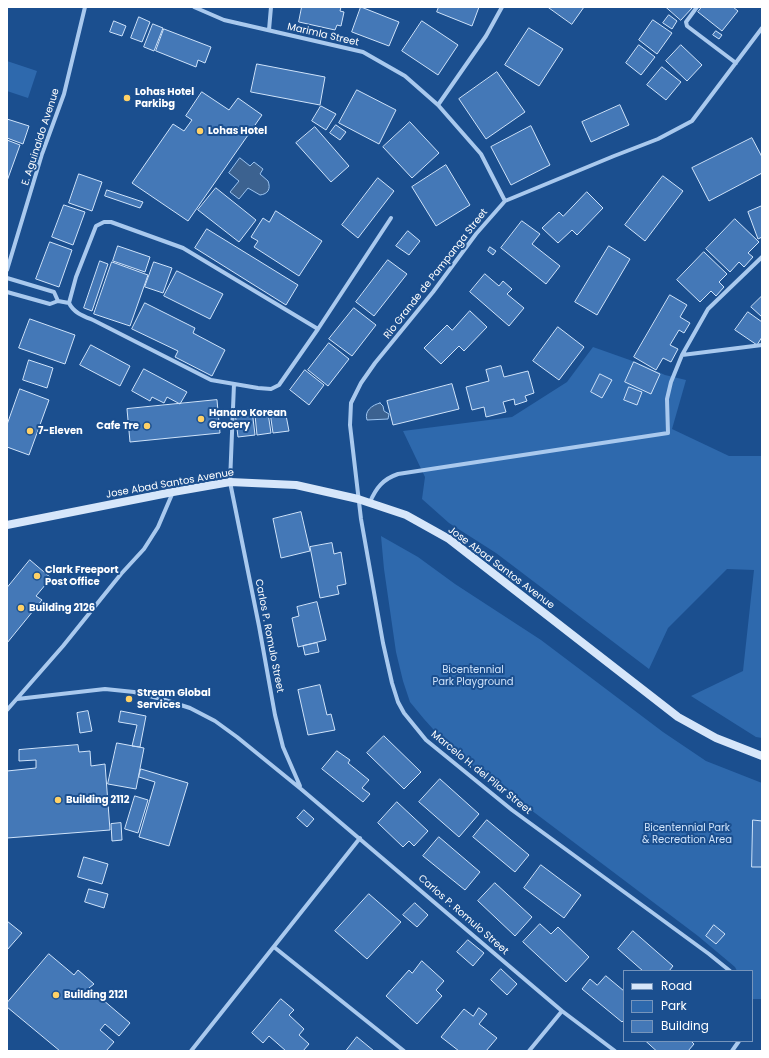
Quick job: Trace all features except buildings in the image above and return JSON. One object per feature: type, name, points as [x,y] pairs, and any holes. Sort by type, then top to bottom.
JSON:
[{"type":"main road","name":"Jose Abad Santos Avenue","points":[[7,525],[230,482],[296,485],[370,502],[406,515],[449,539],[678,717],[716,738],[762,756]]},
{"type":"street","name":"E. Aguinaldo Avenue","points":[[7,270],[42,154],[64,94],[85,7]]},
{"type":"street","name":"Marimla Street","points":[[194,7],[224,20],[363,52],[405,76],[438,105],[481,154],[505,201]]},
{"type":"street","points":[[269,30],[271,7]]},
{"type":"street","points":[[438,105],[486,36],[502,7]]},
{"type":"street","points":[[697,7],[686,22],[687,26],[736,63]]},
{"type":"street","name":"Rio Grande de Pampanga Street","points":[[358,499],[350,425],[350,403],[361,383],[375,363],[434,292],[476,234],[505,201],[658,139],[692,121],[762,28]]},
{"type":"street","points":[[7,292],[50,304],[58,301],[68,304],[79,314],[94,320],[211,380],[271,389],[279,385],[391,218]]},
{"type":"street","points":[[68,304],[76,277],[96,226],[104,222],[111,222],[183,248],[318,329]]},
{"type":"street","points":[[370,502],[376,489],[382,483],[391,476],[398,474],[668,433],[667,399],[671,382],[682,355],[708,309],[762,257]]},
{"type":"street","points":[[7,278],[54,292],[58,301]]},
{"type":"street","points":[[682,355],[762,345]]},
{"type":"street","name":"Carlos P. Romulo Street","points":[[234,384],[230,482],[275,715],[284,747],[301,789]]},
{"type":"street","points":[[7,710],[63,646],[121,574],[144,549],[158,527],[173,492]]},
{"type":"street","name":"Marcelo H. del Pilar Street","points":[[358,499],[383,643],[392,683],[398,702],[411,723],[426,740],[512,810],[729,970]]},
{"type":"street","name":"Carlos P. Romulo Street","points":[[16,699],[105,689],[134,692],[190,708],[214,721],[237,737],[301,789],[562,1010],[615,1051]]},
{"type":"street","points":[[194,1050],[360,838]]},
{"type":"street","points":[[274,947],[404,1051]]},
{"type":"street","points":[[529,1051],[562,1010]]},
{"type":"street","points":[[732,1051],[738,1042]]},
{"type":"green space","points":[[7,61],[37,71],[28,98],[7,91]]},
{"type":"green space","points":[[593,347],[641,364],[665,375],[686,380],[672,429],[729,456],[762,456],[762,738],[756,737],[691,696],[743,671],[754,570],[727,569],[668,628],[649,669],[496,553],[449,523],[422,499],[425,477],[403,431],[512,417],[567,382]]},
{"type":"green space","name":"Bicentennial Park & Recreation Area","points":[[381,536],[418,557],[455,584],[541,640],[663,732],[706,761],[762,783],[762,999],[753,999],[753,970],[736,970],[735,967],[698,936],[478,770],[442,739],[424,719],[410,702],[403,681],[396,652],[384,569]]},
{"type":"shaded area","points":[[240,158],[250,166],[254,162],[263,169],[260,174],[268,181],[269,189],[267,192],[260,195],[248,188],[239,199],[230,192],[239,181],[229,173]]},
{"type":"shaded area","points":[[380,403],[383,406],[384,411],[389,414],[388,419],[367,420],[366,417],[369,409]]},
{"type":"place","name":"Lohas Hotel Parkibg","points":[[127,98]]},
{"type":"place","name":"Lohas Hotel","points":[[200,131]]},
{"type":"place","name":"Hanaro Korean Grocery","points":[[201,419]]},
{"type":"place","name":"Cafe Tre","points":[[147,426]]},
{"type":"place","name":"7-Eleven","points":[[30,431]]},
{"type":"place","name":"Clark Freeport Post Office","points":[[37,576]]},
{"type":"place","name":"Building 2126","points":[[21,608]]},
{"type":"place","name":"Stream Global Services","points":[[129,699]]},
{"type":"place","name":"Building 2112","points":[[58,800]]},
{"type":"place","name":"Building 2121","points":[[56,995]]},
{"type":"park label","name":"Bicentennial Park Playground","points":[[473,676]]}]
